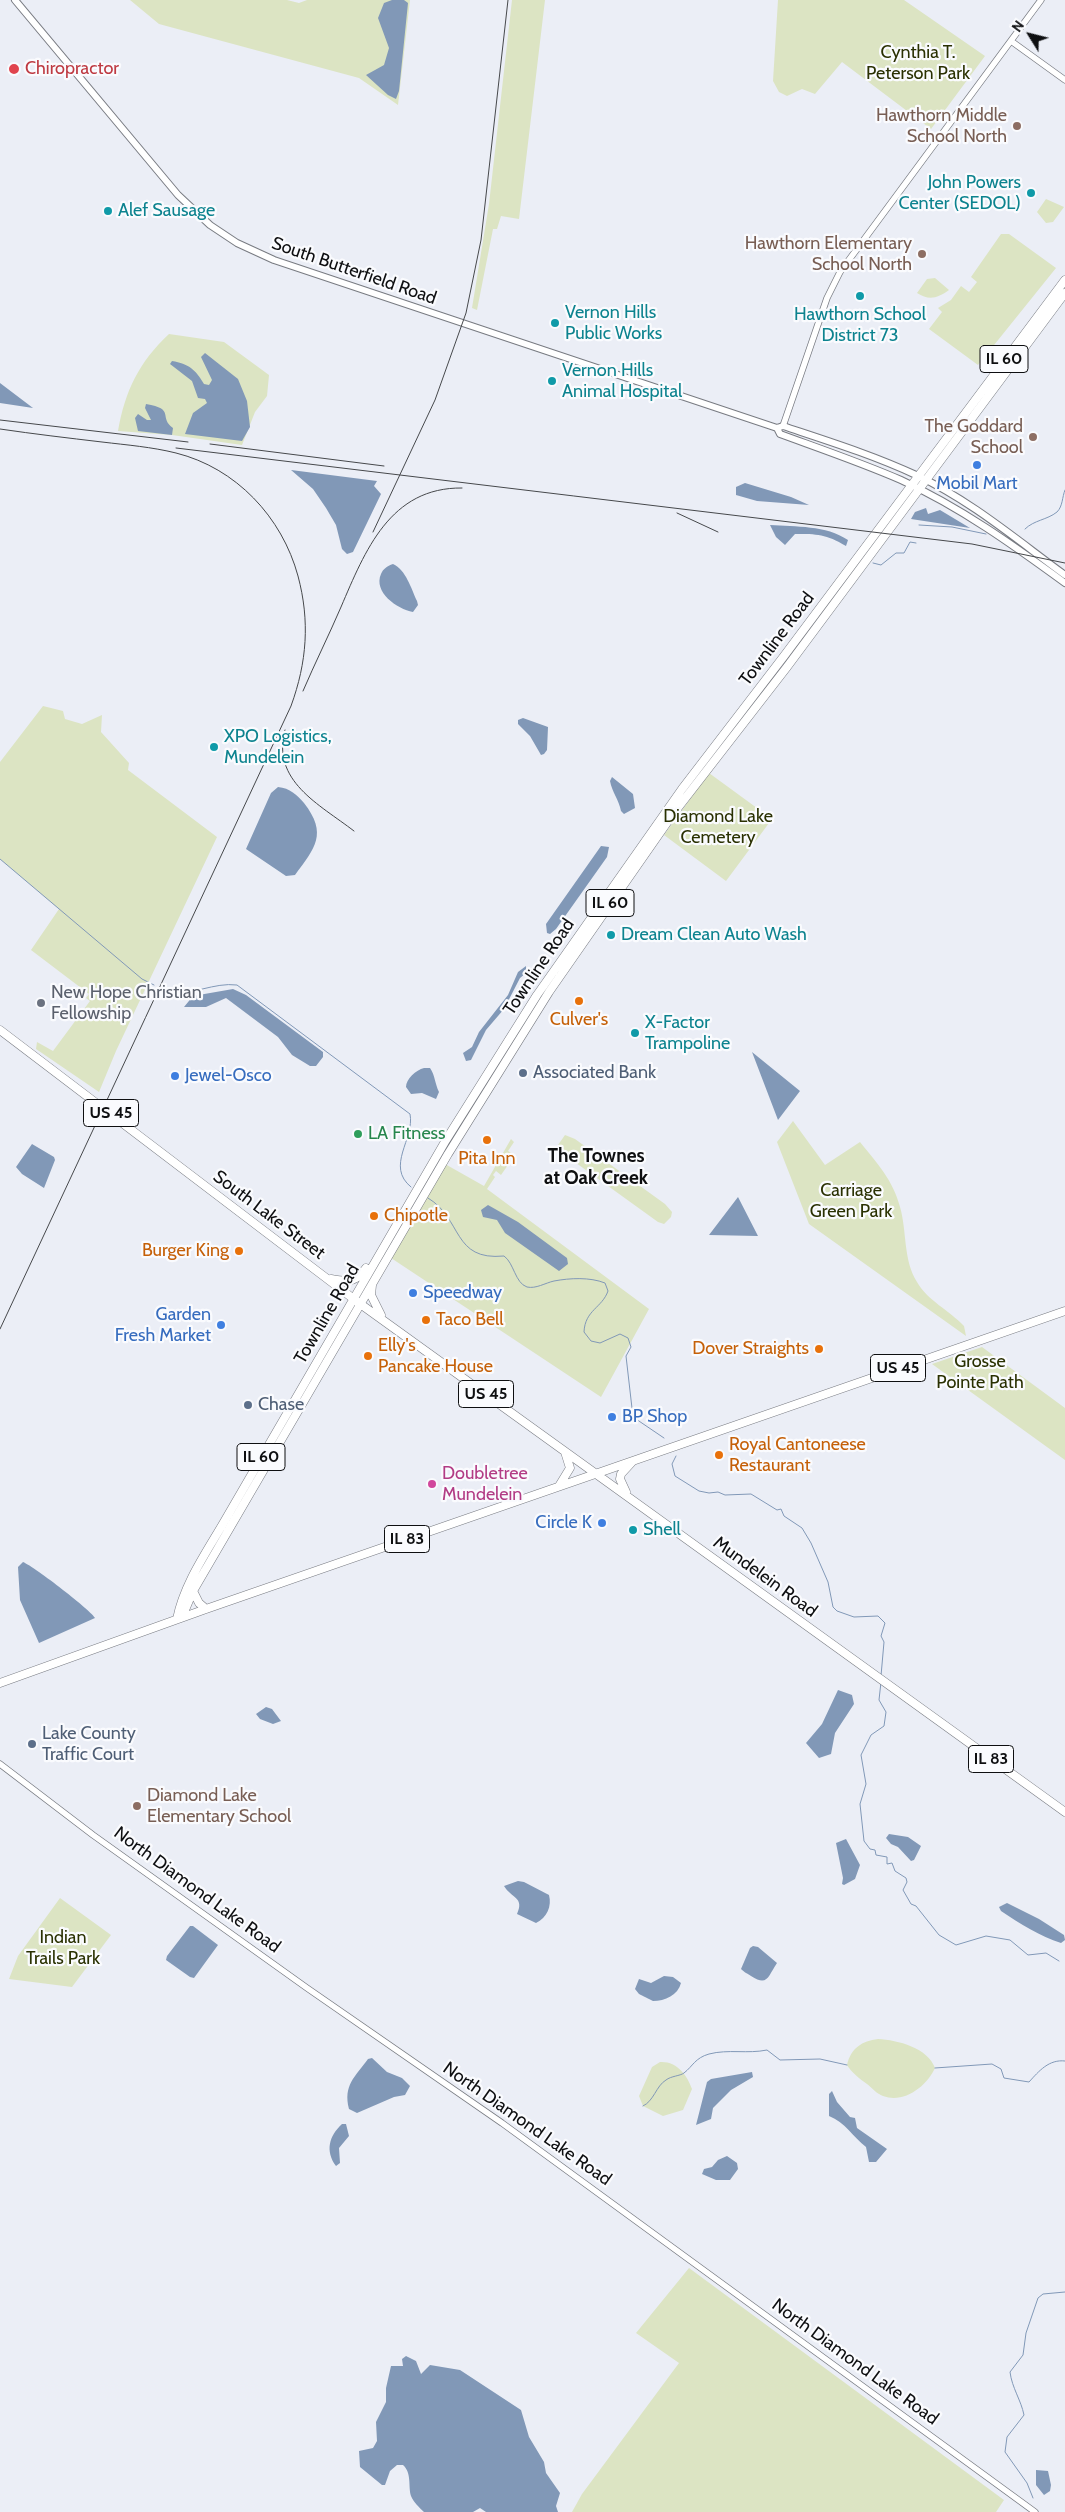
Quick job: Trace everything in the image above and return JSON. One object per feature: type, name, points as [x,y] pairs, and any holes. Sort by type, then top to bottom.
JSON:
[{"type":"main road","name":"South Butterfield Road","points":[[15,0],[178,195],[210,225],[237,243],[274,260],[870,456],[921,478],[985,516],[1065,575]]},
{"type":"main road","name":"Townline Road","points":[[921,478],[1065,280]]},
{"type":"main road","name":"Townline Road","points":[[179,1618],[356,1300],[383,1247],[446,1140],[542,988],[682,789],[1065,294]]},
{"type":"main road","name":"South Butterfield Road","points":[[780,427],[780,434],[914,487],[1015,546],[1065,583]]},
{"type":"main road","name":"Townline Road","points":[[179,1618],[181,1601],[191,1578],[356,1300],[372,1281],[484,1092],[553,985],[674,814],[786,667],[914,487]]},
{"type":"main road","name":"South Lake Street","points":[[0,1030],[356,1300],[596,1473]]},
{"type":"main road","points":[[328,1279],[349,1282],[356,1279],[383,1247]]},
{"type":"main road","points":[[372,1281],[371,1295],[373,1303],[389,1324]]},
{"type":"main road","name":"US 45","points":[[596,1473],[1065,1311]]},
{"type":"main road","points":[[559,1486],[570,1468],[564,1450]]},
{"type":"main road","points":[[629,1497],[620,1479],[621,1474],[633,1460]]},
{"type":"main road","name":"IL 83","points":[[179,1618],[596,1473]]},
{"type":"main road","name":"Mundelein Road","points":[[596,1473],[1065,1812]]},
{"type":"main road","points":[[193,1591],[199,1603],[206,1608]]},
{"type":"main road","points":[[0,1682],[179,1618]]},
{"type":"street","points":[[780,427],[835,281],[1041,0]]},
{"type":"street","points":[[1011,41],[1065,80]]},
{"type":"street","name":"North Diamond Lake Road","points":[[0,1764],[93,1835],[302,1985],[502,2123],[1035,2512]]},
{"type":"green space","points":[[130,0],[287,0],[299,3],[307,0],[410,0],[398,105],[359,78],[159,24]]},
{"type":"green space","points":[[512,0],[545,0],[519,219],[501,216],[497,229],[493,229],[477,310],[472,308],[489,204]]},
{"type":"green space","name":"Cynthia T. Peterson Park","points":[[778,0],[904,0],[985,56],[931,129],[842,62],[815,94],[802,89],[787,96],[779,92],[773,81]]},
{"type":"green space","points":[[1046,199],[1064,207],[1053,222],[1046,223],[1037,212]]},
{"type":"green space","points":[[1001,234],[1009,234],[1056,268],[978,365],[929,329],[942,312],[938,308],[951,300],[961,286],[969,292],[977,282],[971,277]]},
{"type":"green space","points":[[935,278],[949,290],[933,298],[917,293],[927,279]]},
{"type":"green space","points":[[169,334],[224,342],[269,375],[267,396],[255,412],[242,445],[172,435],[118,431],[129,390],[135,378],[149,355]]},
{"type":"green space","points":[[43,706],[63,711],[65,719],[82,724],[102,715],[101,732],[129,763],[128,770],[217,837],[116,1051],[99,1092],[36,1049],[37,1042],[53,1051],[90,1001],[86,998],[89,994],[31,950],[59,909],[0,859],[0,762]]},
{"type":"green space","name":"Diamond Lake Cemetery","points":[[709,773],[772,819],[726,881],[664,835]]},
{"type":"green space","name":"Carriage Green Park","points":[[793,1121],[825,1165],[860,1142],[884,1172],[897,1197],[902,1216],[909,1264],[917,1282],[927,1295],[964,1326],[966,1336],[809,1224],[777,1142]]},
{"type":"green space","points":[[565,1135],[575,1139],[665,1204],[672,1212],[671,1217],[664,1224],[658,1222],[565,1155],[558,1145]]},
{"type":"green space","points":[[511,1139],[514,1142],[508,1151],[515,1155],[501,1175],[496,1171],[493,1175],[495,1177],[487,1189],[649,1309],[601,1397],[391,1258],[445,1164],[484,1186]]},
{"type":"green space","name":"Grosse Pointe Path","points":[[982,1347],[1065,1408],[1065,1460],[932,1364]]},
{"type":"green space","name":"Indian Trails Park","points":[[60,1898],[111,1935],[72,1987],[9,1979],[18,1956]]},
{"type":"green space","points":[[878,2039],[903,2043],[926,2055],[935,2068],[921,2087],[899,2098],[891,2098],[879,2094],[851,2070],[847,2065],[854,2050],[862,2044]]},
{"type":"green space","points":[[660,2062],[666,2062],[681,2070],[692,2089],[683,2110],[663,2116],[643,2106],[639,2096],[652,2067]]},
{"type":"green space","points":[[689,2268],[1004,2500],[996,2512],[572,2512],[582,2494],[679,2363],[636,2333]]},
{"type":"water","points":[[392,0],[404,0],[408,3],[399,91],[396,99],[388,95],[366,75],[384,65],[389,48],[378,18],[384,3]]},
{"type":"water","points":[[205,353],[238,379],[247,401],[250,427],[242,441],[185,434],[193,413],[207,403],[205,399],[198,398],[192,381],[170,364],[172,361],[187,366],[198,374],[204,384],[209,385],[212,380],[201,357]]},
{"type":"water","points":[[0,383],[33,408],[0,403]]},
{"type":"water","points":[[146,404],[161,408],[164,411],[169,424],[173,428],[172,435],[138,431],[135,418],[138,414],[147,420],[151,420],[145,408]]},
{"type":"water","points":[[291,470],[377,481],[374,486],[381,494],[353,552],[347,554],[342,549],[336,525],[326,508],[313,489]]},
{"type":"water","points":[[745,483],[791,497],[809,505],[757,501],[736,495],[736,487]]},
{"type":"water","points":[[926,508],[928,514],[940,510],[970,528],[911,519],[915,512]]},
{"type":"water","points":[[770,525],[821,529],[848,540],[846,546],[833,539],[821,536],[795,534],[785,545],[776,537]]},
{"type":"water","points":[[393,564],[405,575],[417,601],[418,605],[413,612],[400,607],[388,599],[380,587],[379,581],[382,572]]},
{"type":"water","points":[[523,718],[548,727],[547,750],[544,754],[541,755],[530,736],[518,724],[518,720]]},
{"type":"water","points":[[612,777],[633,794],[635,808],[624,814],[621,811],[611,785]]},
{"type":"water","points":[[278,787],[290,790],[299,797],[316,824],[317,832],[313,849],[295,875],[286,876],[246,849],[271,793]]},
{"type":"water","points":[[601,846],[609,847],[607,857],[556,929],[550,934],[547,933],[546,924]]},
{"type":"water","points":[[526,966],[526,973],[520,978],[504,1009],[486,1030],[471,1060],[466,1061],[463,1053],[472,1047],[479,1032],[508,995],[518,972]]},
{"type":"water","points":[[233,989],[246,995],[323,1052],[323,1057],[316,1066],[310,1066],[292,1055],[278,1037],[226,998],[206,1007],[184,1007],[193,996]]},
{"type":"water","points":[[752,1052],[800,1091],[778,1120]]},
{"type":"water","points":[[424,1068],[430,1068],[433,1074],[439,1092],[436,1099],[422,1093],[411,1094],[406,1087],[412,1075]]},
{"type":"water","points":[[32,1144],[54,1157],[55,1160],[44,1188],[22,1174],[16,1167]]},
{"type":"water","points":[[738,1197],[758,1236],[709,1235]]},
{"type":"water","points":[[488,1205],[518,1222],[567,1258],[568,1264],[559,1271],[505,1233],[497,1220],[483,1217],[481,1210]]},
{"type":"water","points":[[23,1562],[85,1607],[95,1618],[39,1643],[20,1600],[18,1567]]},
{"type":"water","points":[[838,1690],[852,1695],[854,1704],[835,1733],[831,1754],[819,1758],[806,1743],[822,1724]]},
{"type":"water","points":[[266,1707],[272,1709],[281,1721],[273,1724],[260,1719],[256,1714]]},
{"type":"water","points":[[889,1834],[908,1837],[921,1846],[914,1860],[911,1861],[898,1847],[891,1844],[886,1838]]},
{"type":"water","points":[[846,1839],[860,1865],[855,1879],[844,1885],[842,1884],[843,1878],[836,1843]]},
{"type":"water","points":[[518,1881],[524,1882],[549,1895],[548,1911],[536,1923],[517,1914],[519,1908],[518,1901],[504,1886]]},
{"type":"water","points":[[1007,1903],[1039,1919],[1064,1935],[1065,1940],[1061,1943],[1053,1940],[1015,1920],[1001,1911],[999,1907]]},
{"type":"water","points":[[190,1926],[193,1926],[218,1945],[194,1978],[166,1960]]},
{"type":"water","points":[[753,1946],[758,1947],[777,1963],[769,1976],[764,1980],[757,1979],[741,1969],[750,1948]]},
{"type":"water","points":[[664,1976],[673,1977],[681,1983],[674,1994],[662,2000],[653,2001],[639,1994],[635,1989],[639,1979],[651,1983]]},
{"type":"water","points":[[372,2058],[387,2072],[402,2078],[410,2086],[405,2095],[394,2097],[357,2113],[349,2109],[349,2087],[368,2059]]},
{"type":"water","points":[[752,2072],[753,2077],[731,2090],[713,2108],[711,2119],[696,2125],[707,2082],[711,2079]]},
{"type":"water","points":[[832,2091],[837,2102],[850,2117],[855,2118],[857,2128],[887,2149],[876,2162],[869,2162],[866,2147],[844,2126],[829,2116],[829,2094]]},
{"type":"water","points":[[342,2124],[346,2124],[349,2136],[339,2148],[340,2163],[336,2166],[330,2155],[330,2144],[334,2134]]},
{"type":"water","points":[[727,2156],[737,2163],[738,2169],[730,2180],[716,2180],[702,2174],[704,2169],[712,2167],[718,2160]]},
{"type":"water","points":[[406,2356],[416,2361],[421,2374],[430,2365],[460,2370],[521,2410],[529,2437],[544,2462],[546,2473],[560,2493],[556,2506],[558,2512],[486,2512],[480,2508],[473,2512],[424,2512],[411,2496],[408,2472],[403,2465],[397,2465],[390,2471],[385,2485],[382,2485],[360,2467],[359,2451],[373,2448],[377,2441],[376,2422],[386,2402],[386,2388],[391,2366],[403,2366],[402,2359]]},
{"type":"water","points":[[1036,2470],[1048,2471],[1051,2485],[1050,2491],[1044,2495],[1036,2485]]},
{"type":"waterway","points":[[1025,529],[1057,512],[1065,490]]},
{"type":"waterway","points":[[919,525],[952,527],[986,534]]},
{"type":"waterway","points":[[873,563],[881,565],[896,553],[904,553],[910,542],[916,543]]},
{"type":"waterway","points":[[0,859],[142,979],[154,985]]},
{"type":"waterway","points":[[169,992],[178,993],[220,985],[237,985],[410,1114],[409,1133],[401,1161],[401,1170],[404,1179],[411,1187]]},
{"type":"waterway","points":[[428,1198],[439,1207],[466,1245],[475,1252],[487,1256],[504,1256],[517,1277],[527,1287],[573,1279],[586,1279],[605,1283],[608,1291],[587,1319],[584,1332],[591,1341],[600,1343],[620,1334],[628,1338],[631,1347],[626,1356],[633,1417],[664,1438]]},
{"type":"waterway","points":[[676,1456],[672,1464],[675,1476],[699,1491],[718,1492],[725,1495],[751,1494],[777,1510],[781,1509],[784,1516],[802,1528],[811,1543],[828,1582],[833,1607],[837,1611],[854,1617],[878,1616],[885,1623],[881,1636],[884,1642],[881,1676]]},
{"type":"waterway","points":[[881,1682],[879,1700],[886,1712],[884,1726],[871,1735],[861,1755],[866,1784],[860,1804],[864,1841],[870,1849],[875,1850],[876,1855],[887,1857],[887,1864],[892,1863],[895,1871],[906,1878],[907,1882],[903,1890],[911,1904],[916,1906],[939,1935],[956,1945],[986,1936],[1010,1940],[1028,1955],[1046,1953],[1059,1961]]},
{"type":"waterway","points":[[643,2106],[650,2101],[666,2080],[684,2073],[700,2058],[709,2054],[767,2050],[780,2060],[820,2059],[847,2065]]},
{"type":"waterway","points":[[935,2068],[992,2064],[1001,2069],[1004,2078],[1029,2082],[1049,2064],[1065,2061]]},
{"type":"waterway","points":[[1033,2498],[1027,2483],[1005,2452],[1007,2437],[1024,2415],[1010,2372],[1023,2355],[1026,2333],[1038,2298],[1043,2294],[1065,2292]]},
{"type":"railway","points":[[373,532],[435,400],[466,313],[481,240],[508,0]]},
{"type":"railway","points":[[0,420],[188,442]]},
{"type":"railway","points":[[0,429],[158,449],[198,460],[218,470],[254,498],[281,534],[291,554],[298,576],[302,593],[305,625],[301,673],[291,706],[0,1329]]},
{"type":"railway","points":[[210,444],[384,466]]},
{"type":"railway","points":[[176,448],[972,544],[1065,563]]},
{"type":"railway","points":[[303,691],[360,565],[371,544],[384,526],[398,510],[416,498],[437,491],[462,488]]},
{"type":"railway","points":[[677,513],[718,532]]},
{"type":"railway","points":[[285,730],[283,748],[285,764],[291,777],[313,801],[354,831]]},
{"type":"place","name":"Chiropractor","points":[[14,69]]},
{"type":"place","name":"Hawthorn Middle School North","points":[[1017,126]]},
{"type":"place","name":"John Powers Center (SEDOL)","points":[[1031,193]]},
{"type":"place","name":"Alef Sausage","points":[[108,211]]},
{"type":"place","name":"Hawthorn Elementary School North","points":[[922,254]]},
{"type":"place","name":"Hawthorn School District 73","points":[[860,296]]},
{"type":"place","name":"Vernon Hills Public Works","points":[[555,323]]},
{"type":"place","name":"Vernon Hills Animal Hospital","points":[[552,381]]},
{"type":"place","name":"The Goddard School","points":[[1033,437]]},
{"type":"place","name":"Mobil Mart","points":[[977,465]]},
{"type":"place","name":"XPO Logistics, Mundelein","points":[[214,747]]},
{"type":"place","name":"Dream Clean Auto Wash","points":[[611,935]]},
{"type":"place","name":"Culver's","points":[[579,1001]]},
{"type":"place","name":"New Hope Christian Fellowship","points":[[41,1003]]},
{"type":"place","name":"X-Factor Trampoline","points":[[635,1033]]},
{"type":"place","name":"Associated Bank","points":[[523,1073]]},
{"type":"place","name":"Jewel-Osco","points":[[175,1076]]},
{"type":"place","name":"LA Fitness","points":[[358,1134]]},
{"type":"place","name":"Pita Inn","points":[[487,1140]]},
{"type":"place","name":"Chipotle","points":[[374,1216]]},
{"type":"place","name":"Burger King","points":[[239,1251]]},
{"type":"place","name":"Speedway","points":[[413,1293]]},
{"type":"place","name":"Taco Bell","points":[[426,1320]]},
{"type":"place","name":"Garden Fresh Market","points":[[221,1325]]},
{"type":"place","name":"Dover Straights","points":[[819,1349]]},
{"type":"place","name":"Elly's Pancake House","points":[[368,1356]]},
{"type":"place","name":"Chase","points":[[248,1405]]},
{"type":"place","name":"BP Shop","points":[[612,1417]]},
{"type":"place","name":"Royal Cantoneese Restaurant","points":[[719,1455]]},
{"type":"place","name":"Doubletree Mundelein","points":[[432,1484]]},
{"type":"place","name":"Circle K","points":[[602,1523]]},
{"type":"place","name":"Shell","points":[[633,1530]]},
{"type":"place","name":"Lake County Traffic Court","points":[[32,1744]]},
{"type":"place","name":"Diamond Lake Elementary School","points":[[137,1806]]},
{"type":"district","name":"The Townes at Oak Creek","points":[[596,1167]]}]
